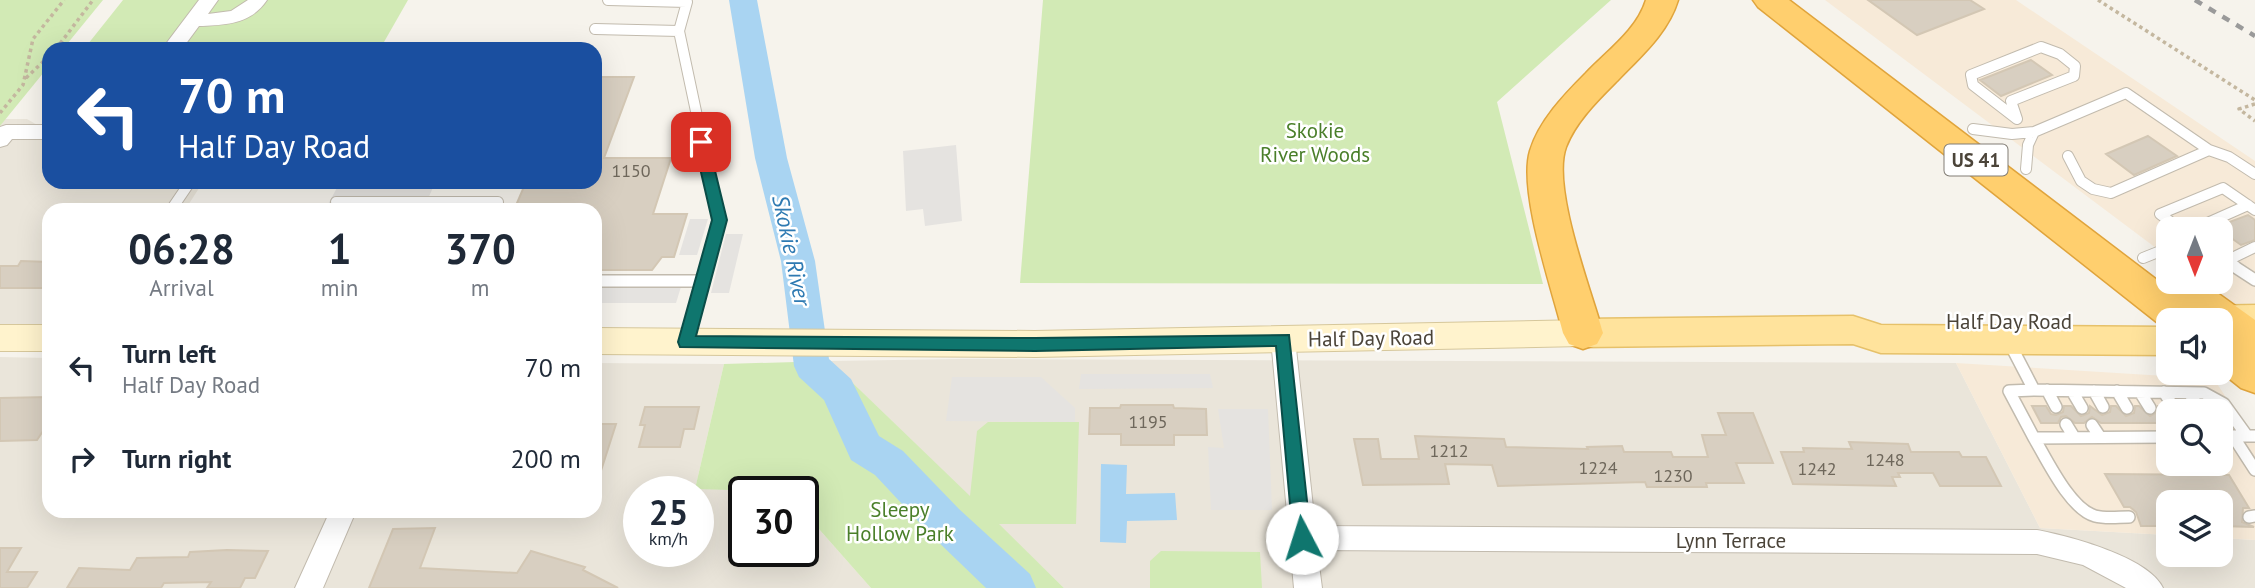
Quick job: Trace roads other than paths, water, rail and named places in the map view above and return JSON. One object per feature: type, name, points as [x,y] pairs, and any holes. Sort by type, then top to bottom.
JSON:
[{"type":"highway","points":[[1583,333],[1546,195],[1548,147],[1560,125],[1650,27],[1662,0]]},
{"type":"highway","name":"US 41","points":[[1769,0],[2167,308]]},
{"type":"highway","name":"US 41","points":[[1803,0],[2026,169],[2156,258]]},
{"type":"highway","points":[[2186,294],[2200,308]]},
{"type":"highway","points":[[2233,334],[2255,342]]},
{"type":"highway","points":[[2233,346],[2255,376]]},
{"type":"main road","name":"Half Day Road","points":[[1853,330],[1871,320],[2156,321]]},
{"type":"main road","name":"Half Day Road","points":[[602,341],[852,345],[1853,330],[1881,339],[2156,341]]},
{"type":"main road","points":[[2233,336],[2255,348]]},
{"type":"main road","points":[[0,338],[42,338]]},
{"type":"street","points":[[177,42],[209,0]]},
{"type":"street","points":[[193,20],[229,19],[246,14],[258,0]]},
{"type":"street","points":[[2,128],[42,131]]},
{"type":"street","points":[[1283,339],[1308,588]]},
{"type":"street","points":[[309,588],[340,518]]},
{"type":"street","name":"Lynn Terrace","points":[[1302,538],[2037,542],[2077,549],[2109,561],[2149,588]]},
{"type":"lane","points":[[608,0],[687,2],[679,31],[719,220],[686,342]]},
{"type":"lane","points":[[595,29],[679,31]]},
{"type":"lane","points":[[2041,47],[2067,57],[2075,66],[2074,76],[2011,101],[2017,119],[1973,85],[1971,75],[2041,47]]},
{"type":"lane","points":[[1973,129],[2012,134],[2034,132],[2126,93],[2209,150],[2229,157],[2255,174]]},
{"type":"lane","points":[[2026,169],[2028,145],[2034,132]]},
{"type":"lane","points":[[2068,156],[2081,181],[2093,189],[2111,193],[2209,150]]},
{"type":"lane","points":[[2164,217],[2160,214],[2223,188],[2251,208]]},
{"type":"lane","points":[[336,202],[498,203]]},
{"type":"lane","points":[[2227,217],[2251,208]]},
{"type":"lane","points":[[2233,256],[2255,247]]},
{"type":"lane","points":[[2233,264],[2252,274]]},
{"type":"lane","points":[[602,281],[702,281]]},
{"type":"lane","points":[[2008,341],[2034,390]]},
{"type":"lane","points":[[2047,390],[2056,407]]},
{"type":"lane","points":[[2129,517],[2094,516],[2071,496],[2034,438],[2009,391],[2164,392],[2216,396],[2251,436]]},
{"type":"lane","points":[[2072,391],[2082,408]]},
{"type":"lane","points":[[2094,391],[2103,407]]},
{"type":"lane","points":[[2117,391],[2127,408]]},
{"type":"lane","points":[[2140,392],[2150,408]]},
{"type":"lane","points":[[2164,392],[2168,399]]},
{"type":"lane","points":[[2189,393],[2193,399]]},
{"type":"lane","points":[[2066,424],[2074,437]]},
{"type":"lane","points":[[2092,425],[2099,437]]},
{"type":"lane","points":[[2114,425],[2121,437]]},
{"type":"lane","points":[[2137,425],[2144,437]]},
{"type":"lane","points":[[2233,436],[2251,436]]},
{"type":"lane","points":[[2034,438],[2156,437]]},
{"type":"lane","points":[[2233,443],[2255,470]]},
{"type":"water","points":[[1101,464],[1127,465],[1126,494],[1175,493],[1177,520],[1127,521],[1126,543],[1100,542]]},
{"type":"waterway","name":"Skokie River","points":[[743,0],[771,158],[798,261],[812,366],[838,390],[865,448],[889,463],[945,522],[1015,588]]},
{"type":"railway","points":[[2195,0],[2255,36]]},
{"type":"park label","name":"Skokie River Woods","points":[[1315,142]]},
{"type":"park label","name":"Sleepy Hollow Park","points":[[900,521]]}]
